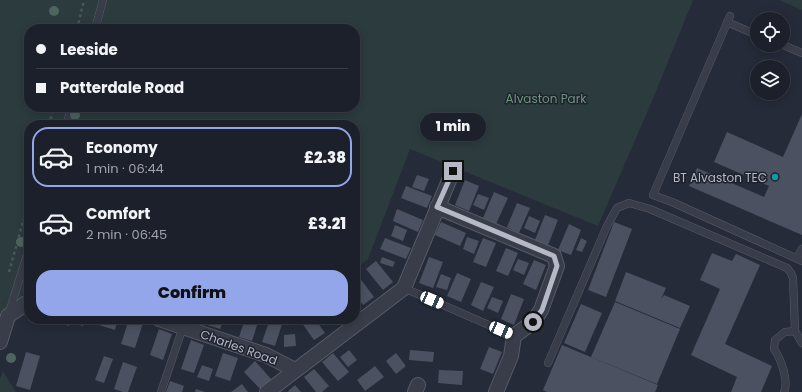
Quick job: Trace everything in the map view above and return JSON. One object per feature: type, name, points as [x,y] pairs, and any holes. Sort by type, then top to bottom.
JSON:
[{"type":"street","points":[[360,321],[404,288],[453,171]]},
{"type":"street","points":[[437,207],[554,256],[557,266],[542,310],[533,322],[514,336],[511,356],[496,392]]},
{"type":"street","points":[[0,342],[8,316],[24,305]]},
{"type":"street","name":"Charles Road","points":[[174,324],[266,355],[295,370]]},
{"type":"street","points":[[267,392],[356,324]]},
{"type":"lane","points":[[96,24],[103,0]]},
{"type":"lane","points":[[750,31],[728,19],[653,195],[672,202],[800,260],[802,249]]},
{"type":"lane","points":[[790,48],[802,53]]},
{"type":"lane","points":[[548,363],[607,226],[617,208],[629,203],[650,209],[787,268],[794,278],[795,331],[802,343]]},
{"type":"lane","points":[[8,316],[24,264]]},
{"type":"lane","points":[[404,288],[514,336]]},
{"type":"lane","points":[[161,392],[183,327]]},
{"type":"lane","points":[[784,392],[786,388],[784,371],[780,357],[774,349],[776,340],[785,332],[795,331]]},
{"type":"path","points":[[79,24],[84,0]]},
{"type":"path","points":[[9,273],[24,218]]},
{"type":"green space","name":"Alvaston Park","points":[[0,0],[693,0],[655,94],[598,226],[410,149],[368,259],[360,266],[360,120],[24,120],[24,290],[14,324],[0,328]]},
{"type":"green space","points":[[779,0],[802,0],[802,10]]},
{"type":"green space","points":[[3,371],[16,392],[0,392],[0,379]]},
{"type":"building","name":"BT Alvaston TEC","points":[[802,114],[802,235],[689,186],[697,168],[764,197],[769,186],[714,162],[727,132],[783,157]]},
{"type":"building","points":[[417,175],[429,179],[424,191],[412,187]]},
{"type":"building","points":[[465,180],[479,186],[469,211],[455,205]]},
{"type":"building","points":[[406,186],[432,196],[427,208],[401,198]]},
{"type":"building","points":[[494,192],[508,198],[496,224],[483,218]]},
{"type":"building","points":[[478,194],[489,198],[484,210],[473,205]]},
{"type":"building","points":[[517,203],[530,208],[519,233],[507,227]]},
{"type":"building","points":[[397,209],[423,220],[418,232],[393,221]]},
{"type":"building","points":[[545,215],[558,220],[548,245],[535,240]]},
{"type":"building","points":[[529,216],[540,221],[535,233],[524,228]]},
{"type":"building","points":[[441,222],[466,233],[460,246],[435,235]]},
{"type":"building","points":[[614,222],[632,229],[606,297],[588,290]]},
{"type":"building","points":[[569,224],[581,230],[571,255],[558,250]]},
{"type":"building","points":[[395,225],[407,230],[403,241],[391,236]]},
{"type":"building","points":[[467,237],[479,241],[474,254],[463,249]]},
{"type":"building","points":[[385,238],[411,248],[406,259],[380,249]]},
{"type":"building","points":[[483,238],[496,243],[486,267],[473,262]]},
{"type":"building","points":[[581,238],[587,241],[582,252],[576,250]]},
{"type":"building","points":[[506,248],[518,253],[508,276],[496,271]]},
{"type":"building","points":[[712,253],[732,261],[736,254],[760,265],[725,344],[772,366],[761,392],[731,392],[737,377],[691,355],[720,289],[700,280]]},
{"type":"building","points":[[382,257],[395,262],[393,267],[380,263]]},
{"type":"building","points":[[429,257],[443,262],[433,288],[419,283]]},
{"type":"building","points":[[518,259],[529,263],[524,275],[513,270]]},
{"type":"building","points":[[534,260],[546,265],[536,290],[523,284]]},
{"type":"building","points":[[376,261],[393,282],[383,290],[366,269]]},
{"type":"building","points":[[626,272],[666,288],[661,299],[664,295],[690,306],[680,328],[615,301]]},
{"type":"building","points":[[457,273],[471,279],[461,302],[447,296]]},
{"type":"building","points":[[441,274],[451,278],[447,290],[436,287]]},
{"type":"building","points":[[360,278],[374,297],[363,305],[360,301]]},
{"type":"building","points":[[481,282],[494,287],[483,311],[471,305]]},
{"type":"building","points":[[511,294],[524,299],[514,325],[501,319]]},
{"type":"building","points":[[492,297],[503,301],[498,313],[487,308]]},
{"type":"building","points":[[615,302],[680,329],[657,384],[591,357]]},
{"type":"building","points":[[581,304],[602,313],[585,352],[564,343]]},
{"type":"building","points":[[96,324],[117,324],[115,330]]},
{"type":"building","points":[[127,324],[143,324],[135,348],[121,344]]},
{"type":"building","points":[[207,324],[222,324],[220,329]]},
{"type":"building","points":[[243,324],[257,324],[252,341],[239,337]]},
{"type":"building","points":[[268,324],[282,324],[275,346],[262,342]]},
{"type":"building","points":[[303,324],[319,324],[325,333],[314,340]]},
{"type":"building","points":[[159,329],[172,334],[163,360],[150,355]]},
{"type":"building","points":[[295,334],[296,346],[284,347],[284,335]]},
{"type":"building","points":[[191,340],[204,345],[194,373],[181,369]]},
{"type":"building","points":[[562,345],[658,385],[655,392],[547,392],[543,390]]},
{"type":"building","points":[[489,347],[502,352],[493,374],[480,369]]},
{"type":"building","points":[[349,350],[357,360],[348,367],[340,357]]},
{"type":"building","points":[[410,350],[434,352],[433,362],[409,360]]},
{"type":"building","points":[[26,352],[40,356],[30,390],[16,386]]},
{"type":"building","points":[[223,353],[238,358],[230,381],[215,376]]},
{"type":"building","points":[[333,353],[349,372],[338,381],[322,362]]},
{"type":"building","points":[[396,353],[406,366],[396,374],[386,361]]},
{"type":"building","points":[[104,356],[113,359],[104,383],[95,380]]},
{"type":"building","points":[[255,361],[272,380],[261,390],[244,372]]},
{"type":"building","points":[[123,362],[137,367],[128,392],[114,389]]},
{"type":"building","points":[[202,365],[213,369],[209,381],[197,377]]},
{"type":"building","points":[[375,366],[384,377],[365,391],[357,380]]},
{"type":"building","points":[[314,369],[329,386],[322,392],[316,392],[304,377]]},
{"type":"building","points":[[439,370],[463,371],[462,385],[438,383]]},
{"type":"building","points":[[170,381],[184,386],[182,392],[166,392]]},
{"type":"building","points":[[242,384],[248,392],[231,392]]},
{"type":"building","points":[[295,385],[301,392],[288,391]]},
{"type":"building","points":[[196,389],[205,392],[195,392]]},
{"type":"place","name":"BT Alvaston TEC","points":[[775,177]]},
{"type":"route","points":[[453,171],[437,207],[554,256],[557,266],[542,310],[533,322]]}]
